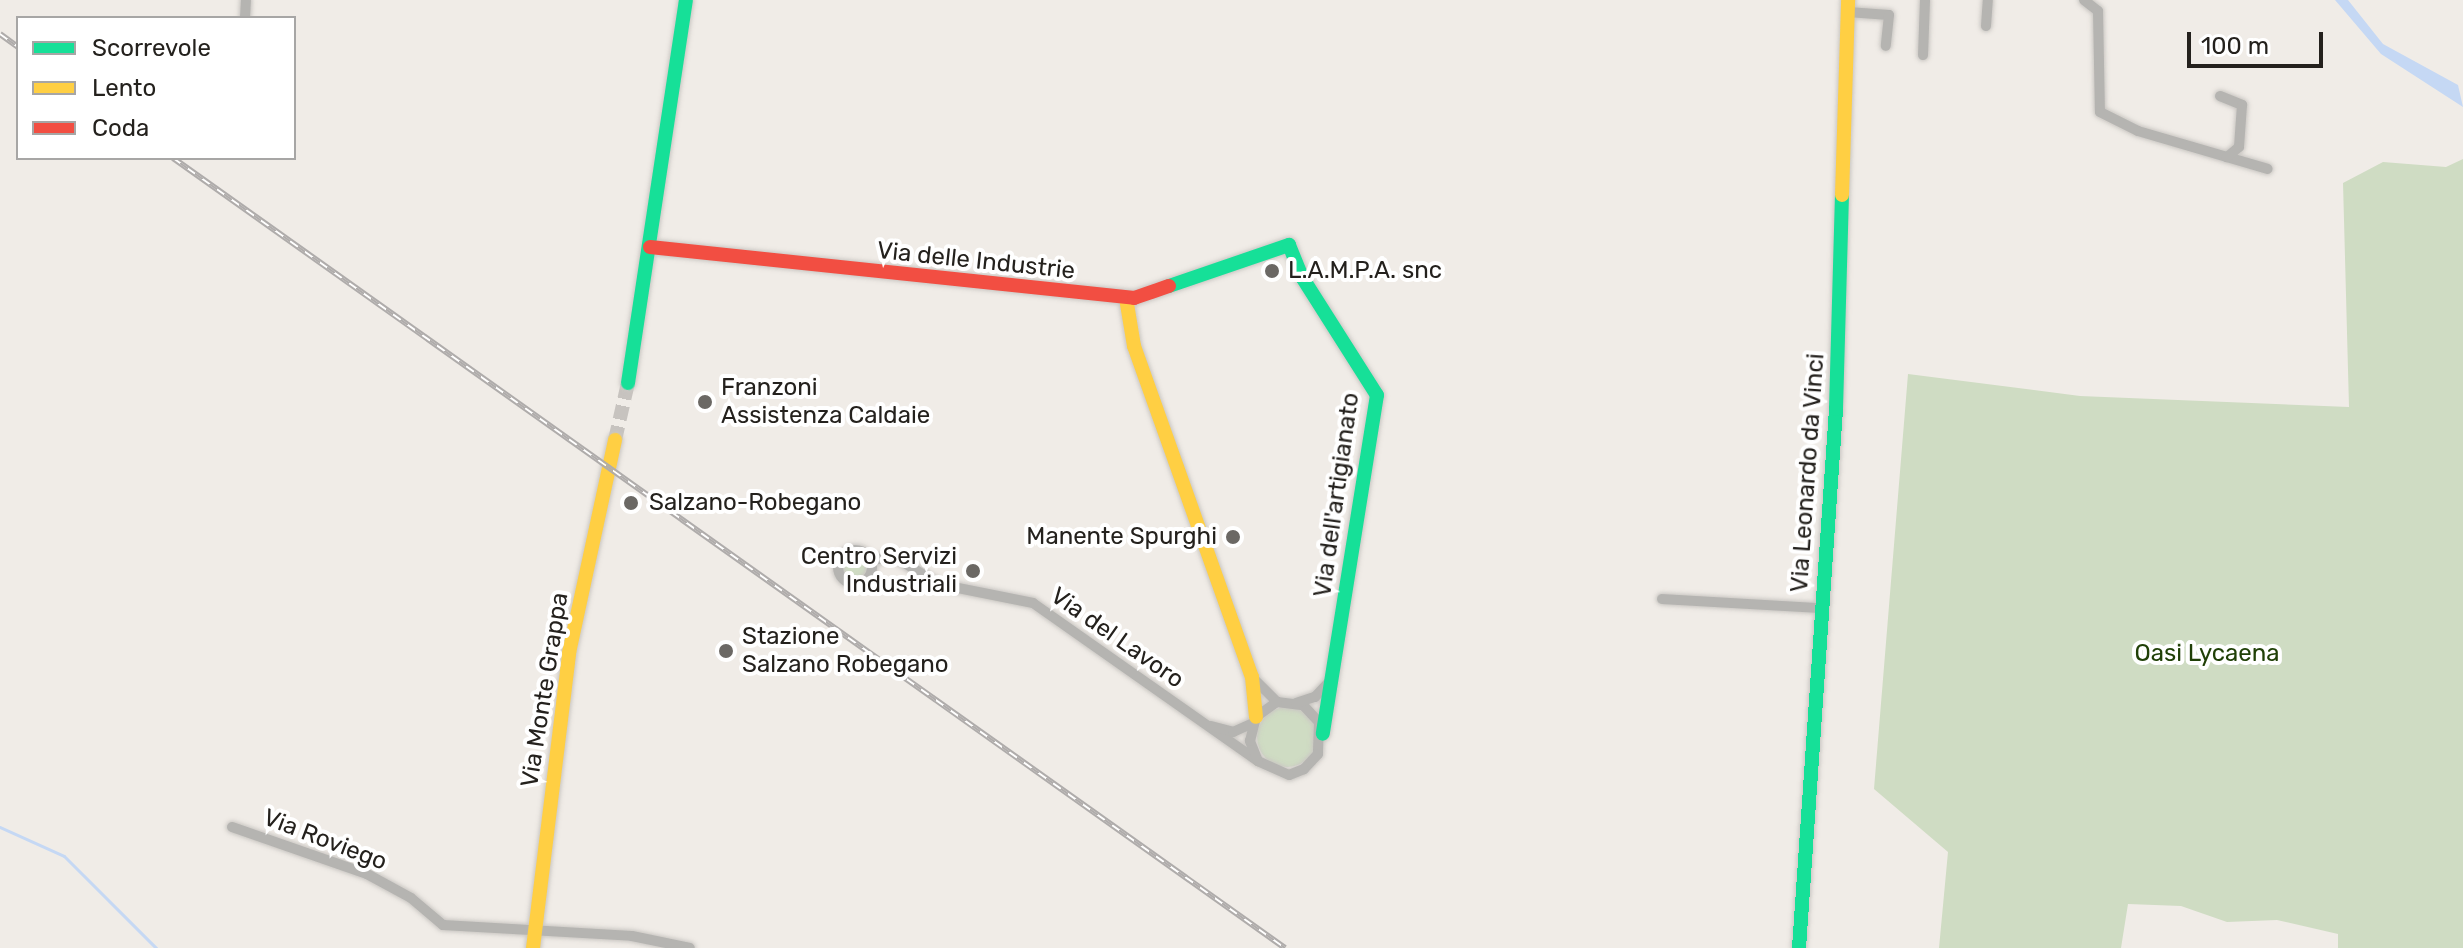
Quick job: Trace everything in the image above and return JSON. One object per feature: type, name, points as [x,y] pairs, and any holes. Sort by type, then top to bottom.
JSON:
[{"type":"street","points":[[628,383],[686,0]]},
{"type":"street","points":[[1923,55],[1925,0]]},
{"type":"street","points":[[1986,26],[1988,0]]},
{"type":"street","points":[[2084,0],[2098,11],[2100,112],[2138,131],[2268,169]]},
{"type":"street","points":[[1848,6],[1889,15],[1886,46]]},
{"type":"street","name":"Via Leonardo da Vinci","points":[[1799,948],[1836,409],[1848,6]]},
{"type":"street","points":[[2220,96],[2242,105],[2239,147],[2227,157]]},
{"type":"street","name":"Via delle Industrie","points":[[650,247],[1126,298],[1289,245]]},
{"type":"street","name":"Via dell'artigianato","points":[[1258,761],[1273,772],[1297,773],[1318,754],[1377,395],[1302,277],[1289,245]]},
{"type":"street","points":[[1126,298],[1134,346],[1252,677],[1254,720],[1250,741],[1258,761]]},
{"type":"street","name":"Via Monte Grappa","points":[[534,941],[569,653],[615,440]]},
{"type":"street","name":"Via del Lavoro","points":[[871,560],[895,557],[938,584],[1033,603],[1258,761]]},
{"type":"street","points":[[1662,599],[1820,608]]},
{"type":"street","points":[[1252,677],[1277,702]]},
{"type":"street","points":[[1254,720],[1277,702],[1296,703],[1320,694],[1332,678]]},
{"type":"street","points":[[1296,703],[1316,716],[1323,734]]},
{"type":"street","name":"Via del Lavoro","points":[[1202,722],[1233,732],[1254,720]]},
{"type":"street","name":"Via Roviego","points":[[232,827],[367,874],[411,898],[443,925],[534,941],[632,936],[690,948]]},
{"type":"green space","name":"Oasi Lycaena","points":[[2463,159],[2463,948],[2338,948],[2338,934],[2277,920],[2227,922],[2181,906],[2128,904],[2121,948],[1939,948],[1948,852],[1874,789],[1908,374],[2080,396],[2349,407],[2343,183],[2383,162],[2446,167]]},
{"type":"green space","points":[[855,553],[864,557],[868,566],[864,575],[855,579],[846,575],[842,566],[846,557]]},
{"type":"green space","points":[[1287,707],[1299,709],[1308,716],[1315,725],[1315,749],[1308,758],[1299,765],[1287,767],[1275,765],[1266,758],[1259,749],[1257,737],[1259,725],[1266,716],[1275,709]]},
{"type":"water","points":[[2335,0],[2348,0],[2383,44],[2458,85],[2463,107],[2381,54]]},
{"type":"waterway","points":[[0,827],[64,856],[156,948]]},
{"type":"tunnel","points":[[615,440],[628,383]]},
{"type":"railway","points":[[0,34],[16,46]]},
{"type":"railway","points":[[176,160],[1285,948]]},
{"type":"traffic: fast","points":[[628,383],[686,0]]},
{"type":"traffic: fast","points":[[1799,948],[1836,409],[1842,195]]},
{"type":"traffic: fast","points":[[1169,286],[1289,245],[1302,277],[1377,395],[1323,734]]},
{"type":"traffic: slow","points":[[1842,195],[1848,0]]},
{"type":"traffic: slow","points":[[1126,298],[1134,346],[1252,677],[1256,717]]},
{"type":"traffic: slow","points":[[533,948],[569,653],[615,440]]},
{"type":"traffic: jam","points":[[650,247],[1134,298],[1169,286]]},
{"type":"place","name":"L.A.M.P.A. snc","points":[[1272,271]]},
{"type":"place","name":"Franzoni Assistenza Caldaie","points":[[705,402]]},
{"type":"place","name":"Salzano-Robegano","points":[[631,503]]},
{"type":"place","name":"Manente Spurghi","points":[[1233,537]]},
{"type":"place","name":"Centro Servizi Industriali","points":[[973,571]]},
{"type":"place","name":"Stazione Salzano Robegano","points":[[726,651]]}]
